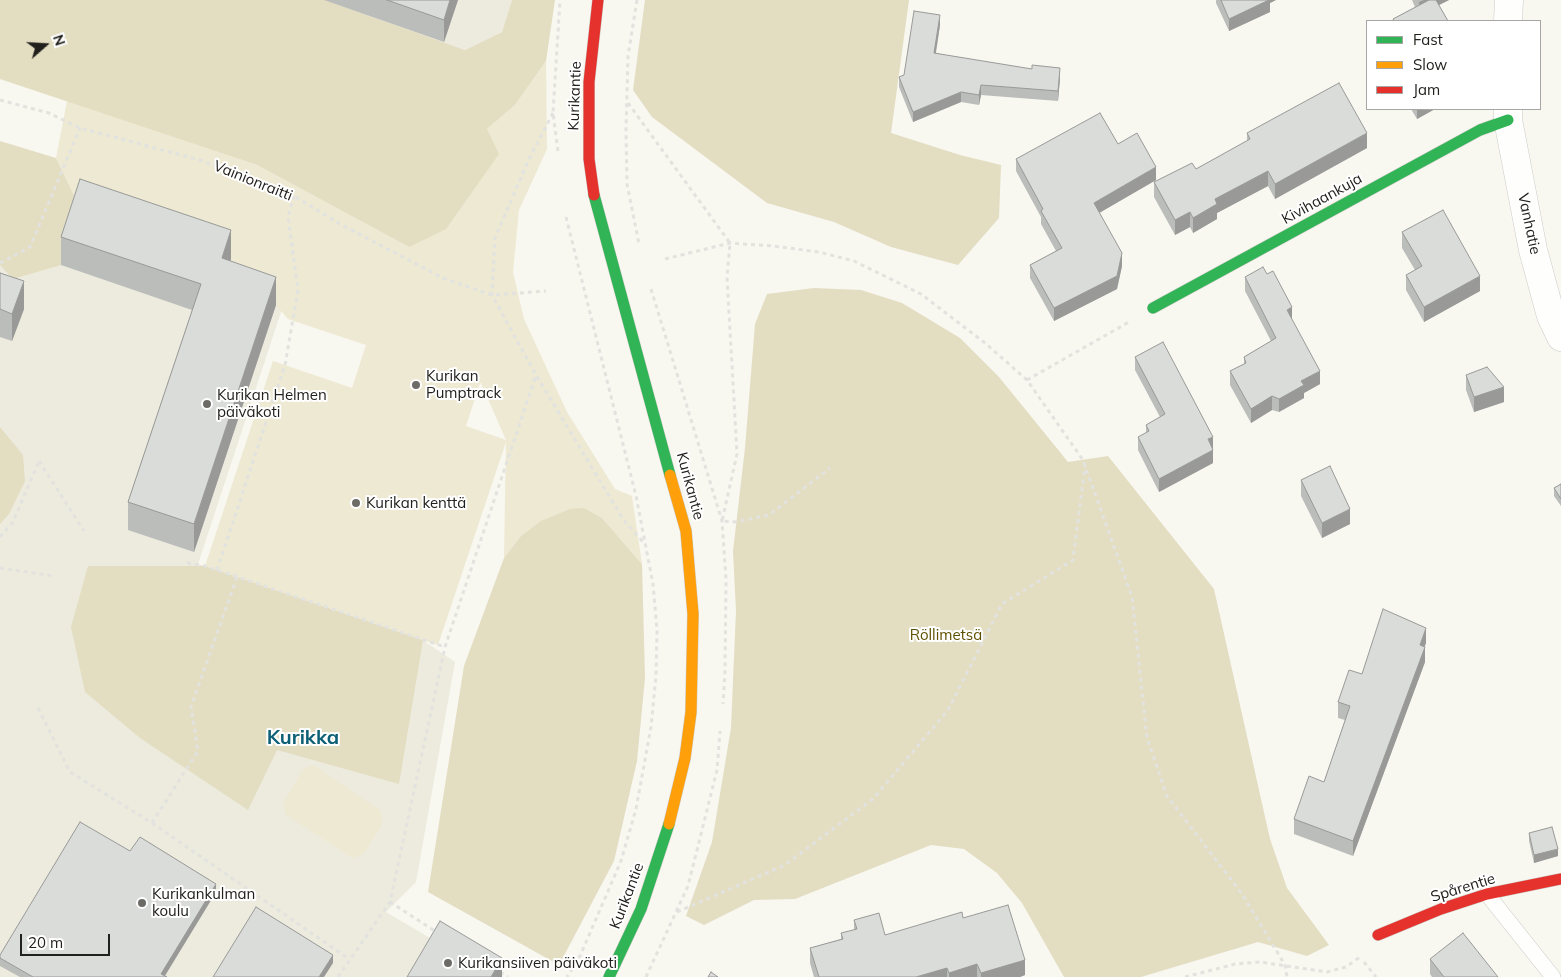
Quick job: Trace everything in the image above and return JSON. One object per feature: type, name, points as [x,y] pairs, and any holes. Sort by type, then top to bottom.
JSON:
[{"type":"main road","name":"Kurikantie","points":[[598,0],[592,36],[588,107],[589,159],[595,204],[686,530],[693,614],[691,712],[685,758],[675,805],[641,908],[609,977]]},
{"type":"main road","name":"Kivihaankuja","points":[[1153,308],[1508,114]]},
{"type":"main road","name":"Spårentie","points":[[1378,935],[1441,909],[1487,894],[1561,879]]},
{"type":"street","points":[[1508,0],[1508,20]]},
{"type":"street","name":"Vanhatie","points":[[1508,114],[1533,250],[1551,316],[1561,337]]},
{"type":"lane","points":[[1487,894],[1553,977]]},
{"type":"path","points":[[559,158],[553,113],[560,0]]},
{"type":"path","name":"Vainionraitti","points":[[0,100],[48,113],[80,128],[200,160],[294,196],[340,224],[443,278],[492,295]]},
{"type":"path","points":[[628,103],[730,243],[727,277],[737,454],[722,522],[735,522],[769,515],[830,468]]},
{"type":"path","points":[[553,113],[528,161],[495,238],[492,295],[536,375],[622,519],[644,544]]},
{"type":"path","points":[[0,263],[30,247],[80,128]]},
{"type":"path","points":[[217,570],[285,366],[298,290],[288,217],[294,196]]},
{"type":"path","points":[[566,213],[568,231],[636,496],[653,584],[657,630],[656,676],[651,727],[636,809],[621,861],[580,956],[567,977]]},
{"type":"path","points":[[665,259],[730,243],[782,247],[854,261],[921,294],[985,343],[1026,380],[1085,466],[1132,597],[1148,738],[1168,796],[1242,894],[1285,965],[1287,977]]},
{"type":"path","points":[[492,295],[546,291]]},
{"type":"path","points":[[1026,380],[1153,308]]},
{"type":"path","points":[[338,977],[390,902],[445,647],[536,375]]},
{"type":"path","points":[[0,537],[13,522],[39,461],[84,532]]},
{"type":"path","points":[[676,912],[785,865],[873,799],[948,710],[1002,604],[1073,560],[1085,466]]},
{"type":"path","points":[[187,563],[217,570],[445,647]]},
{"type":"path","points":[[0,568],[54,576]]},
{"type":"path","points":[[152,823],[198,751],[191,706],[237,577]]},
{"type":"path","points":[[38,708],[70,772],[152,823],[349,960]]},
{"type":"path","points":[[390,902],[441,934]]},
{"type":"path","points":[[1185,977],[1235,964],[1260,962],[1327,972],[1346,967],[1360,956],[1378,935]]},
{"type":"path","points":[[1360,956],[1376,977]]},
{"type":"path","points":[[499,972],[508,977]]},
{"type":"shaded area","points":[[325,0],[512,0],[502,32],[465,50]]},
{"type":"shaded area","points":[[546,61],[547,149],[519,210],[513,272],[524,319],[567,412],[615,489],[632,496],[642,564],[602,518],[520,537],[504,558],[506,442],[438,645],[205,566],[273,361],[352,388],[366,345],[288,319],[276,305],[222,287],[231,259],[80,208],[56,158],[67,101],[257,165],[409,247],[487,129],[515,105]],"holes":[[[481,383],[506,440],[466,426]]]},
{"type":"shaded area","points":[[77,204],[265,269],[283,306],[198,564],[424,641],[455,662],[416,882],[386,912],[496,977],[0,977],[0,208]]},
{"type":"shaded area","points":[[313,765],[381,811],[382,824],[364,854],[352,858],[285,814],[284,802],[303,769]]},
{"type":"green space","points":[[0,0],[325,0],[465,50],[502,32],[512,0],[555,0],[546,61],[515,105],[487,129],[499,154],[446,229],[409,247],[257,165],[0,79]]},
{"type":"green space","points":[[645,0],[909,0],[891,133],[960,155],[1001,165],[999,218],[958,265],[891,247],[834,222],[767,203],[652,117],[633,90]]},
{"type":"green space","points":[[0,141],[56,158],[80,208],[61,265],[13,279],[0,265]]},
{"type":"green space","name":"Röllimetsä","points":[[814,288],[861,290],[902,303],[960,338],[999,377],[1068,462],[1108,456],[1214,589],[1270,839],[1287,888],[1329,945],[1307,956],[1258,942],[1141,977],[1064,977],[1022,903],[997,873],[964,849],[931,845],[795,899],[754,900],[704,925],[686,916],[712,842],[731,728],[736,611],[733,551],[745,448],[755,324],[767,294]]},
{"type":"green space","points":[[0,427],[23,455],[25,481],[9,514],[0,524]]},
{"type":"green space","points":[[584,508],[602,518],[642,564],[645,678],[637,761],[614,861],[559,965],[428,892],[464,666],[504,558],[520,537],[541,521],[570,509]]},
{"type":"green space","points":[[88,566],[205,566],[423,640],[399,784],[277,750],[248,810],[140,738],[85,692],[71,627]]},
{"type":"building","points":[[387,0],[450,0],[444,20]]},
{"type":"building","points":[[1221,0],[1269,0],[1229,19]]},
{"type":"building","points":[[1429,0],[1436,0],[1447,20],[1394,20]]},
{"type":"building","points":[[914,11],[940,15],[934,53],[1032,69],[1032,65],[1060,68],[1058,91],[981,85],[979,95],[961,92],[913,112],[899,77],[904,75]]},
{"type":"building","points":[[1339,83],[1367,133],[1275,184],[1268,171],[1215,199],[1217,204],[1193,218],[1190,212],[1175,220],[1154,182],[1192,163],[1196,169],[1250,139],[1247,133]]},
{"type":"building","points":[[1100,113],[1118,144],[1137,133],[1156,167],[1094,203],[1122,253],[1117,276],[1054,308],[1030,265],[1062,248],[1041,211],[1043,209],[1016,159]]},
{"type":"building","name":"Kurikan Helmen päiväkoti","points":[[80,179],[231,230],[222,258],[276,277],[194,524],[128,502],[201,284],[61,237]]},
{"type":"building","points":[[1443,210],[1480,276],[1424,307],[1406,275],[1422,266],[1402,232]]},
{"type":"building","points":[[1263,267],[1267,274],[1273,271],[1292,307],[1287,310],[1320,371],[1301,381],[1304,385],[1279,399],[1272,396],[1251,409],[1230,371],[1246,363],[1244,357],[1276,338],[1245,277]]},
{"type":"building","points":[[0,273],[24,281],[12,314],[0,309]]},
{"type":"building","points":[[1163,342],[1213,437],[1208,439],[1213,450],[1159,479],[1138,437],[1149,431],[1146,425],[1165,414],[1135,357]]},
{"type":"building","points":[[1487,367],[1504,387],[1474,397],[1466,375]]},
{"type":"building","points":[[1330,466],[1350,509],[1322,523],[1301,480]]},
{"type":"building","points":[[1561,484],[1561,499],[1554,488]]},
{"type":"building","points":[[1383,609],[1426,628],[1420,645],[1425,647],[1353,841],[1294,819],[1309,776],[1324,782],[1350,706],[1338,702],[1349,670],[1362,674]]},
{"type":"building","name":"Kurikankulman koulu","points":[[80,822],[130,851],[140,837],[216,884],[161,974],[167,977],[33,977],[0,958],[0,955]]},
{"type":"building","points":[[1552,827],[1558,849],[1534,855],[1529,833]]},
{"type":"building","points":[[1008,905],[1025,960],[981,973],[977,964],[949,973],[947,968],[916,977],[819,977],[810,948],[843,939],[841,933],[857,929],[854,920],[879,913],[885,935],[962,912],[963,918]]},
{"type":"building","name":"Kurikankulman koulu","points":[[256,907],[333,955],[319,977],[213,977]]},
{"type":"building","points":[[440,921],[502,958],[491,977],[407,977]]},
{"type":"building","points":[[1463,933],[1498,977],[1444,977],[1430,959]]},
{"type":"building","points":[[711,972],[718,977],[708,977]]},
{"type":"traffic: fast","points":[[1153,308],[1480,130],[1508,120]]},
{"type":"traffic: fast","points":[[594,195],[670,475]]},
{"type":"traffic: fast","points":[[609,977],[641,909],[669,824]]},
{"type":"traffic: slow","points":[[669,824],[685,758],[691,712],[693,614],[686,531],[670,475]]},
{"type":"traffic: jam","points":[[594,195],[589,159],[589,82],[598,0]]},
{"type":"traffic: jam","points":[[1378,935],[1441,909],[1487,894],[1561,879]]},
{"type":"place","name":"Kurikan Pumptrack","points":[[416,385]]},
{"type":"place","name":"Kurikan Helmen päiväkoti","points":[[207,404]]},
{"type":"place","name":"Kurikan kenttä","points":[[356,503]]},
{"type":"place","name":"Kurikankulman koulu","points":[[142,903]]},
{"type":"place","name":"Kurikansiiven päiväkoti","points":[[448,963]]},
{"type":"district","name":"Kurikka","points":[[303,738]]}]
